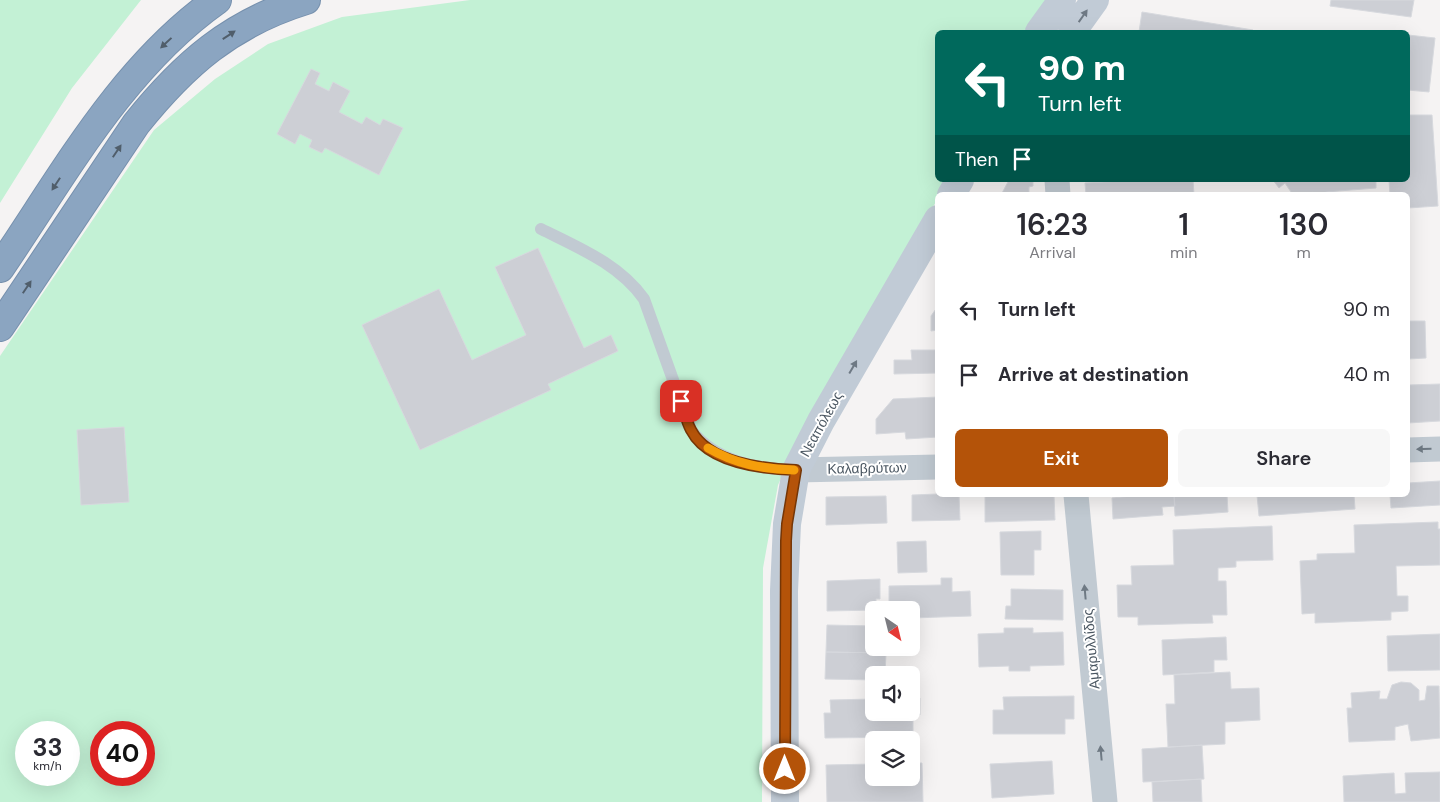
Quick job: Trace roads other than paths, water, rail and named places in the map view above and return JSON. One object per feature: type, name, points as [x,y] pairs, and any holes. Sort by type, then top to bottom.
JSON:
[{"type":"highway","points":[[0,268],[83,143],[115,100],[155,53],[185,25],[217,0]]},
{"type":"highway","points":[[0,327],[125,140],[159,95],[200,56],[237,30],[263,16],[306,0]]},
{"type":"street","points":[[1040,30],[1062,0]]},
{"type":"street","points":[[1073,30],[1095,0]]},
{"type":"street","name":"Νεαπόλεως","points":[[785,802],[785,581],[787,524],[796,470],[821,421],[935,224]]},
{"type":"street","points":[[1410,450],[1440,449]]},
{"type":"street","name":"Καλαβρύτων","points":[[796,470],[935,467]]},
{"type":"street","name":"Αμαρυλλίδος","points":[[1076,497],[1105,802]]},
{"type":"lane","points":[[541,229],[598,258],[634,286],[644,300],[691,430],[698,439],[719,454],[755,467],[796,470]]}]
